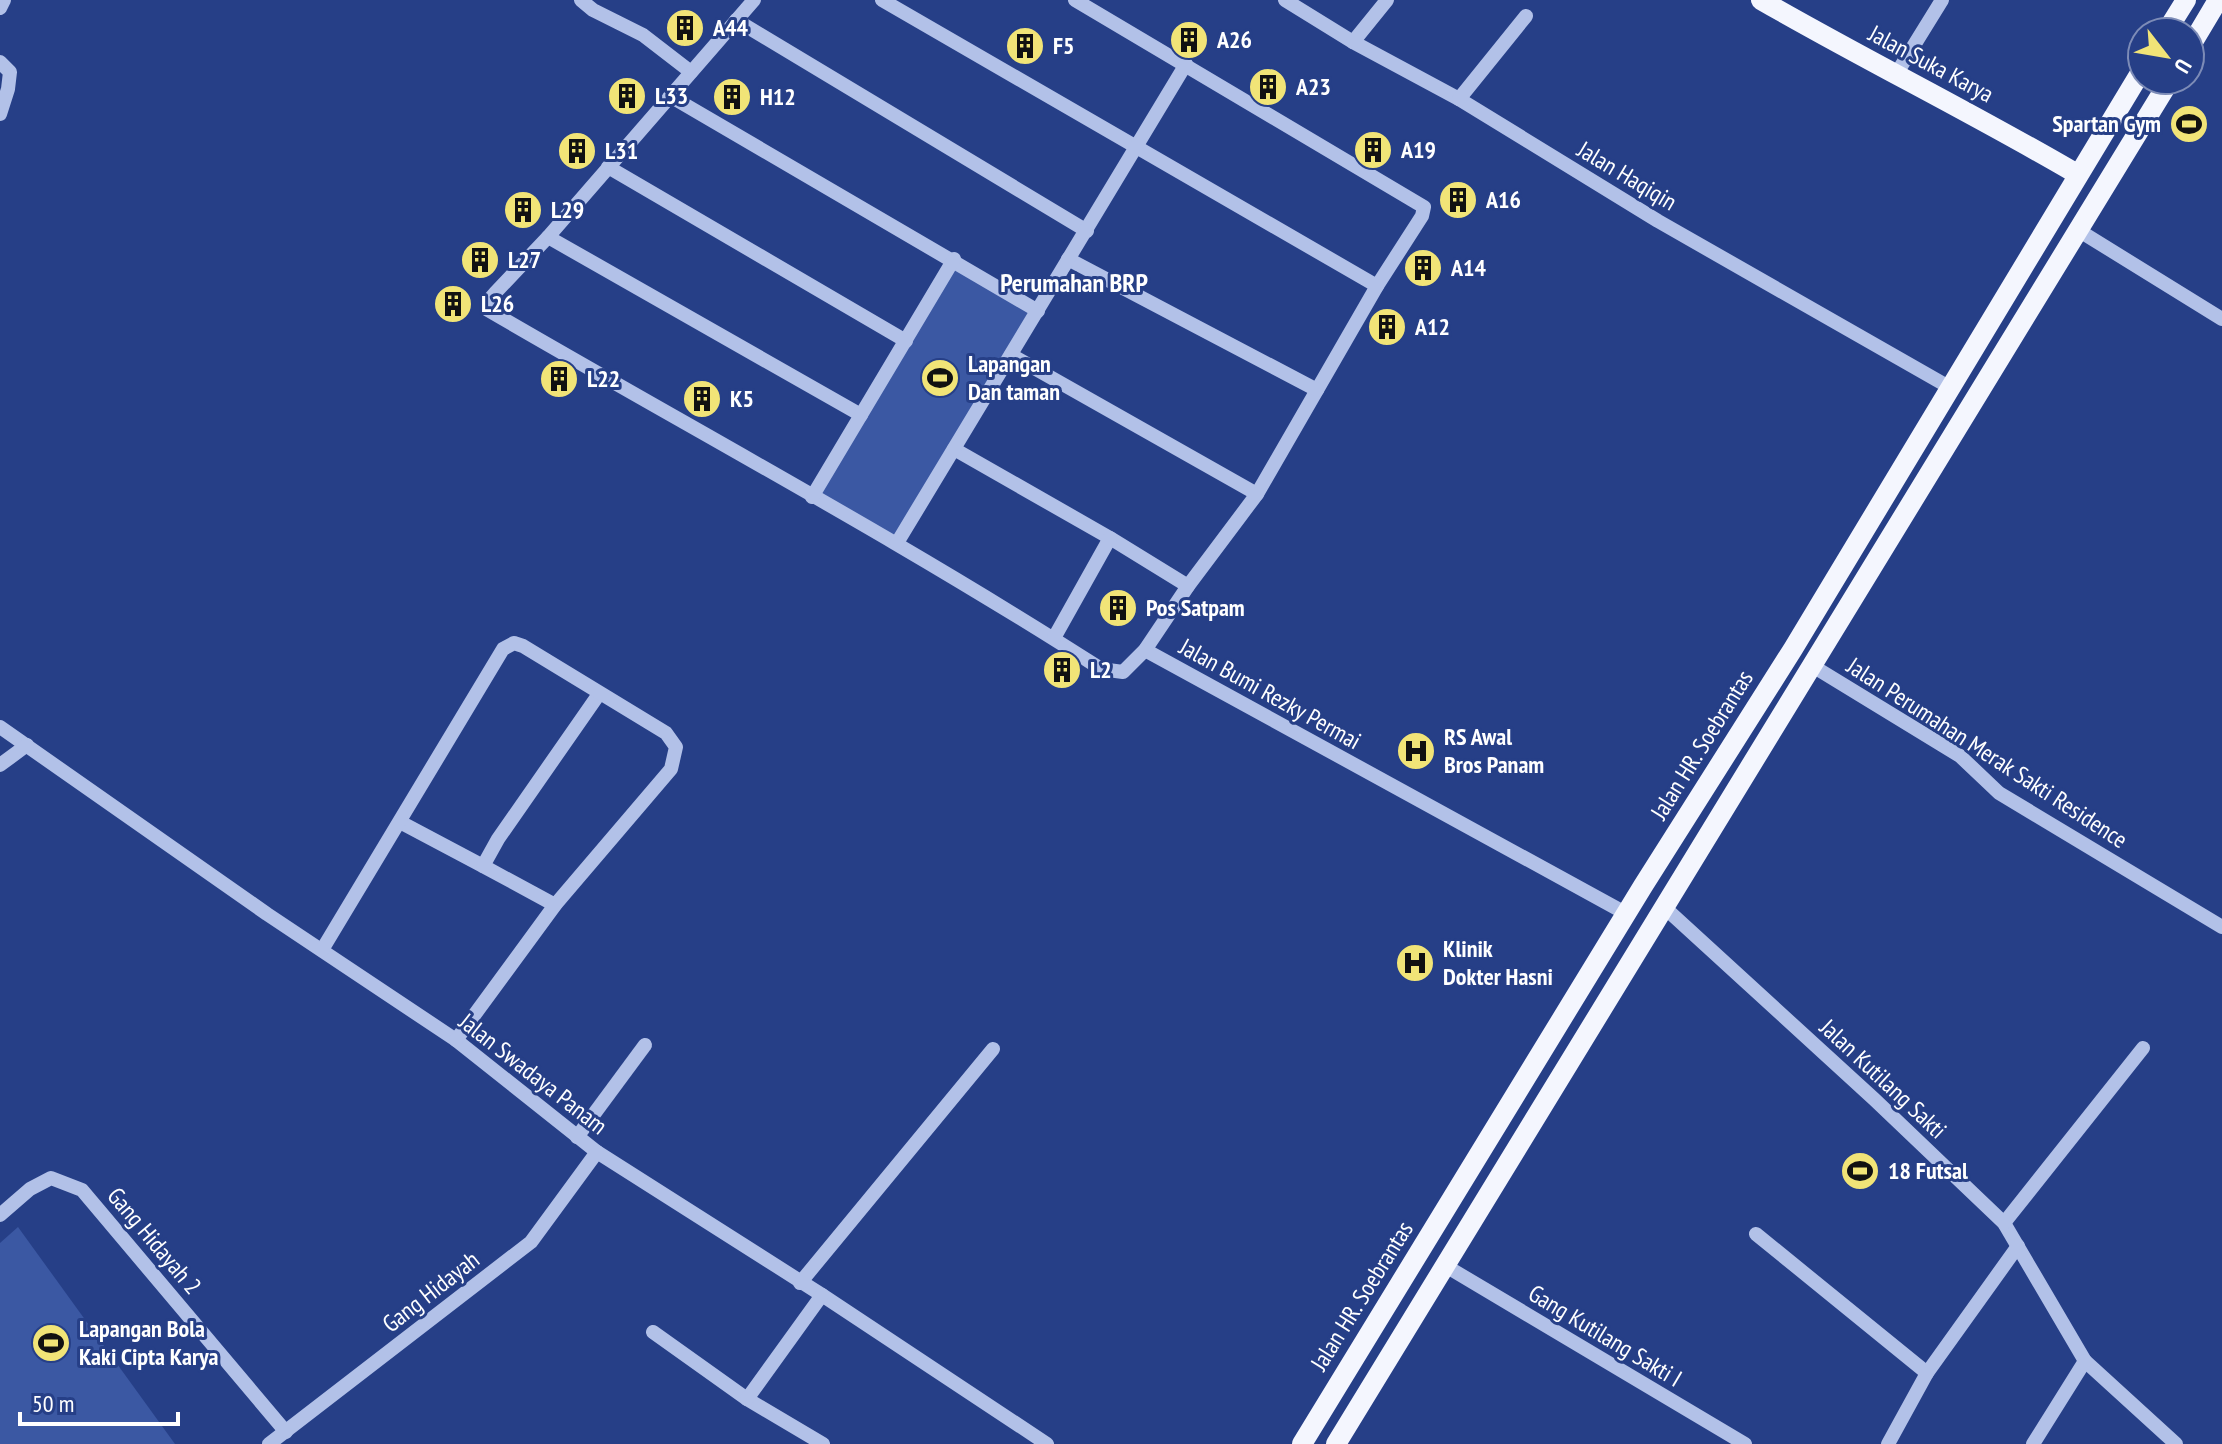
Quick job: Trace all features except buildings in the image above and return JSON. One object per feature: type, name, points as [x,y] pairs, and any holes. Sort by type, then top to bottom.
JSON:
[{"type":"main road","name":"Jalan Suka Karya","points":[[1761,0],[2077,174]]},
{"type":"main road","points":[[2206,20],[2218,0]]},
{"type":"main road","name":"Jalan HR. Soebrantas","points":[[1302,1444],[1793,649],[2126,96]]},
{"type":"main road","points":[[1336,1444],[2160,96]]},
{"type":"main road","points":[[1522,1085],[1546,1099]]},
{"type":"street","points":[[0,8],[4,0]]},
{"type":"street","points":[[581,0],[593,10],[643,35],[691,72]]},
{"type":"street","points":[[754,0],[548,237],[488,301],[488,310],[897,543],[1101,669],[1123,672],[1145,650],[1257,494],[1377,286],[1422,216],[1424,207],[1075,0]]},
{"type":"street","points":[[882,0],[1377,286]]},
{"type":"street","name":"Jalan Haqiqin","points":[[1285,0],[1353,42],[1459,99],[1658,221],[1949,387]]},
{"type":"street","points":[[1353,42],[1387,0]]},
{"type":"street","points":[[1895,76],[1942,0]]},
{"type":"street","points":[[1459,99],[1526,16]]},
{"type":"street","points":[[736,20],[1087,231]]},
{"type":"street","points":[[0,62],[10,72],[0,114]]},
{"type":"street","points":[[897,543],[1186,64]]},
{"type":"street","points":[[670,96],[954,259],[1038,311]]},
{"type":"street","points":[[608,167],[906,341]]},
{"type":"street","points":[[2078,230],[2222,319]]},
{"type":"street","points":[[548,237],[861,415]]},
{"type":"street","points":[[812,497],[954,259]]},
{"type":"street","points":[[1068,259],[1317,390]]},
{"type":"street","points":[[1011,355],[1257,494]]},
{"type":"street","points":[[954,449],[1188,586]]},
{"type":"street","points":[[1054,638],[1110,538]]},
{"type":"street","points":[[322,950],[503,649],[514,643],[523,646],[666,733],[676,747],[671,769],[555,905],[456,1040]]},
{"type":"street","name":"Jalan Bumi Rezky Permai","points":[[1145,650],[1627,914]]},
{"type":"street","name":"Jalan Perumahan Merak Sakti Residence","points":[[1811,665],[1960,756],[1999,793],[2222,927]]},
{"type":"street","points":[[483,866],[498,839],[599,694]]},
{"type":"street","name":"Jalan Swadaya Panam","points":[[0,727],[456,1040],[597,1152],[822,1295],[1047,1444]]},
{"type":"street","points":[[0,765],[27,745]]},
{"type":"street","points":[[400,822],[555,905]]},
{"type":"street","name":"Jalan Kutilang Sakti","points":[[1664,907],[2004,1223],[2085,1361],[2168,1442]]},
{"type":"street","points":[[577,1137],[645,1045]]},
{"type":"street","points":[[2004,1223],[2143,1048]]},
{"type":"street","points":[[800,1283],[993,1049]]},
{"type":"street","name":"Gang Hidayah","points":[[269,1444],[531,1242],[597,1152]]},
{"type":"street","name":"Gang Hidayah 2","points":[[0,1215],[30,1189],[51,1178],[82,1190],[286,1432]]},
{"type":"street","points":[[1756,1234],[1927,1373]]},
{"type":"street","points":[[1888,1444],[1927,1373],[2018,1246]]},
{"type":"street","name":"Gang Kutilang Sakti I","points":[[1444,1265],[1745,1444]]},
{"type":"street","points":[[747,1399],[822,1295]]},
{"type":"street","points":[[653,1332],[747,1399],[823,1444]]},
{"type":"street","points":[[2033,1444],[2085,1361]]},
{"type":"shaded area","name":"Lapangan Dan taman","points":[[954,259],[1038,311],[897,543],[812,497]]},
{"type":"shaded area","name":"Lapangan Bola Kaki Cipta Karya","points":[[18,1227],[175,1444],[0,1444],[0,1243]]},
{"type":"place","name":"A44","points":[[685,28]]},
{"type":"place","name":"A26","points":[[1189,40]]},
{"type":"place","name":"F5","points":[[1025,46]]},
{"type":"place","name":"A23","points":[[1268,87]]},
{"type":"place","name":"L33","points":[[627,96]]},
{"type":"place","name":"H12","points":[[732,97]]},
{"type":"place","name":"Spartan Gym","points":[[2189,124]]},
{"type":"place","name":"A19","points":[[1373,150]]},
{"type":"place","name":"L31","points":[[577,151]]},
{"type":"place","name":"A16","points":[[1458,200]]},
{"type":"place","name":"L29","points":[[523,210]]},
{"type":"place","name":"L27","points":[[480,260]]},
{"type":"place","name":"A14","points":[[1423,268]]},
{"type":"place","name":"L26","points":[[453,304]]},
{"type":"place","name":"A12","points":[[1387,327]]},
{"type":"place","name":"Lapangan Dan taman","points":[[940,378]]},
{"type":"place","name":"L22","points":[[559,379]]},
{"type":"place","name":"K5","points":[[702,399]]},
{"type":"place","name":"Pos Satpam","points":[[1118,608]]},
{"type":"place","name":"L2","points":[[1062,670]]},
{"type":"place","name":"RS Awal Bros Panam","points":[[1416,751]]},
{"type":"place","name":"Klinik Dokter Hasni","points":[[1415,963]]},
{"type":"place","name":"18 Futsal","points":[[1860,1171]]},
{"type":"place","name":"Lapangan Bola Kaki Cipta Karya","points":[[51,1343]]},
{"type":"district","name":"Perumahan BRP","points":[[1074,283]]}]
